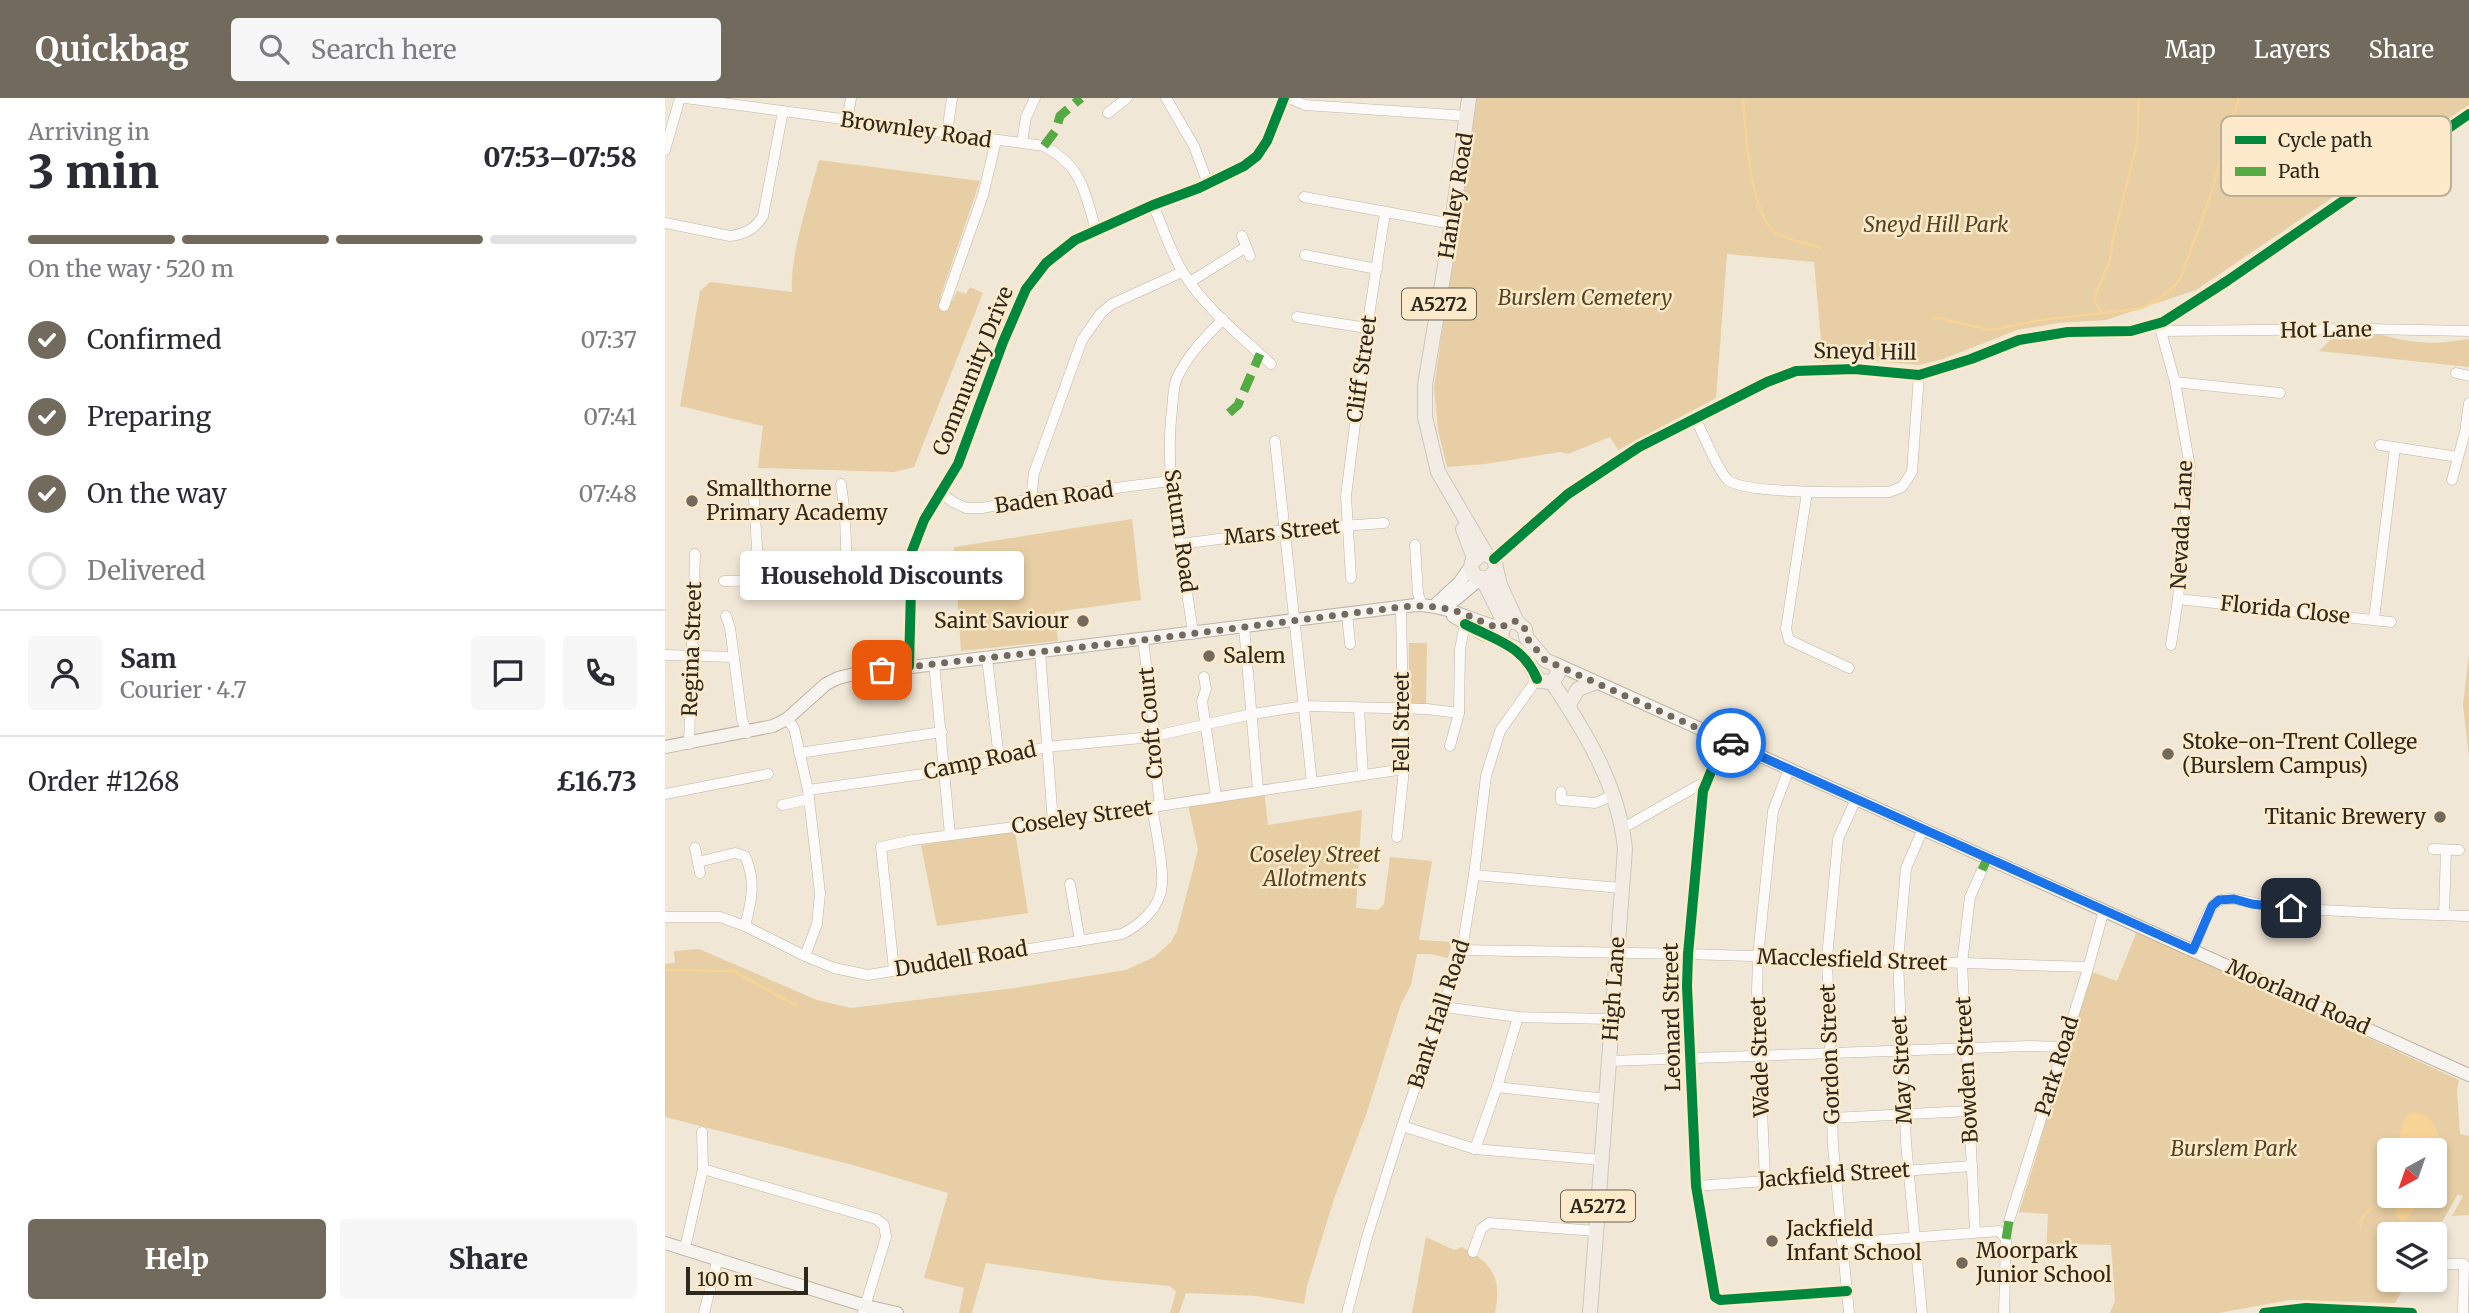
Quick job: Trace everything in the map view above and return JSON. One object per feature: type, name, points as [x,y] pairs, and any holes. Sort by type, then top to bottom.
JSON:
[{"type":"main road","name":"Hanley Road","points":[[1469,98],[1452,224],[1425,385],[1425,417],[1438,472],[1484,562]]},
{"type":"main road","name":"Sneyd Hill","points":[[2451,126],[2469,114]]},
{"type":"main road","name":"Sneyd Hill","points":[[1433,607],[1584,481],[1639,446],[1767,382],[1795,371],[1854,369],[1919,375],[2019,340],[2068,332],[2131,331],[2161,327],[2349,196]]},
{"type":"main road","points":[[1433,607],[1481,579],[1491,577],[1484,562]]},
{"type":"main road","name":"A5272","points":[[1484,562],[1506,628],[1506,646],[1514,648],[1546,672]]},
{"type":"main road","name":"A5272","points":[[1481,579],[1506,628]]},
{"type":"main road","points":[[665,747],[773,726],[787,719],[826,684],[838,678],[909,666],[1401,607],[1433,607],[1463,613],[1482,624],[1506,628]]},
{"type":"main road","points":[[1433,607],[1465,624],[1506,628]]},
{"type":"main road","name":"A5272","points":[[1506,628],[1525,629],[1526,637],[1546,672]]},
{"type":"main road","points":[[1514,648],[1521,645],[1526,637]]},
{"type":"main road","name":"Moorland Road","points":[[1546,672],[1592,682],[2469,1075]]},
{"type":"main road","name":"High Lane","points":[[1546,672],[1580,725],[1613,795],[1623,828],[1625,849],[1590,1313]]},
{"type":"main road","points":[[1568,706],[1578,689],[1592,682]]},
{"type":"main road","points":[[665,1243],[718,1258],[865,1309],[897,1313]]},
{"type":"main road","points":[[2264,1313],[2306,1308],[2412,1313]]},
{"type":"street","name":"Brownley Road","points":[[683,98],[1044,146],[1061,155],[1075,170],[1096,230]]},
{"type":"street","points":[[665,150],[683,98]]},
{"type":"street","points":[[770,109],[773,98]]},
{"type":"street","points":[[848,121],[851,98]]},
{"type":"street","points":[[947,133],[952,98]]},
{"type":"street","points":[[1021,142],[1026,117],[1035,98]]},
{"type":"street","points":[[1108,113],[1127,98]]},
{"type":"street","points":[[1166,98],[1194,146],[1208,184]]},
{"type":"street","points":[[1287,98],[1305,105],[1468,116]]},
{"type":"street","name":"Community Drive","points":[[909,666],[912,551],[924,520],[958,464],[1003,342],[1026,289],[1046,262],[1075,240],[1244,166],[1257,156],[1267,141],[1287,98]]},
{"type":"street","points":[[665,223],[730,236],[739,235],[758,225],[763,216],[783,111]]},
{"type":"street","points":[[944,306],[983,195],[996,141]]},
{"type":"street","points":[[1304,197],[1452,224]]},
{"type":"street","points":[[1153,205],[1182,272],[1223,319],[1271,364]]},
{"type":"street","name":"Cliff Street","points":[[1351,578],[1346,499],[1348,468],[1385,213]]},
{"type":"street","points":[[1190,282],[1248,252],[1242,236]]},
{"type":"street","points":[[1305,254],[1377,270]]},
{"type":"street","points":[[1031,499],[1034,473],[1082,340],[1112,304],[1182,272]]},
{"type":"street","points":[[1297,317],[1367,328]]},
{"type":"street","points":[[2172,317],[2178,329],[2183,332]]},
{"type":"street","name":"Saturn Road","points":[[1193,634],[1170,481],[1170,426],[1176,381],[1194,349],[1223,319]]},
{"type":"street","name":"Hot Lane","points":[[2161,327],[2183,332],[2367,329],[2469,331]]},
{"type":"street","name":"Nevada Lane","points":[[2161,327],[2175,382],[2190,467],[2171,645]]},
{"type":"street","points":[[2456,373],[2469,376]]},
{"type":"street","points":[[1695,418],[1726,480],[1738,486],[1807,492],[1889,492],[1906,482],[1912,472],[1919,375]]},
{"type":"street","points":[[2175,382],[2280,393]]},
{"type":"street","points":[[2452,480],[2465,432],[2469,403]]},
{"type":"street","points":[[1275,441],[1313,783]]},
{"type":"street","points":[[2380,445],[2459,457]]},
{"type":"street","points":[[2374,619],[2395,448]]},
{"type":"street","name":"Baden Road","points":[[941,493],[966,508],[982,508],[1170,481]]},
{"type":"street","points":[[841,484],[847,578]]},
{"type":"street","points":[[1807,492],[1786,629],[1789,640],[1849,668]]},
{"type":"street","points":[[754,499],[759,580]]},
{"type":"street","name":"Mars Street","points":[[1181,544],[1286,530],[1384,523]]},
{"type":"street","points":[[1415,545],[1418,594],[1433,607]]},
{"type":"street","name":"Regina Street","points":[[689,744],[695,554]]},
{"type":"street","points":[[724,581],[911,578]]},
{"type":"street","name":"Florida Close","points":[[2178,599],[2391,622]]},
{"type":"street","name":"Fell Street","points":[[1397,837],[1404,769],[1401,607]]},
{"type":"street","points":[[1347,614],[1352,640]]},
{"type":"street","points":[[726,616],[730,628],[742,719],[747,733]]},
{"type":"street","points":[[1450,746],[1459,713],[1460,649],[1465,624]]},
{"type":"street","points":[[1244,627],[1258,790]]},
{"type":"street","name":"Croft Court","points":[[1143,640],[1153,736],[1156,806]]},
{"type":"street","points":[[1039,652],[1053,822]]},
{"type":"street","points":[[665,655],[733,657]]},
{"type":"street","points":[[987,658],[999,758]]},
{"type":"street","points":[[934,663],[950,835]]},
{"type":"street","name":"Bank Hall Road","points":[[1347,1313],[1367,1237],[1402,1126],[1462,950],[1486,776],[1500,731],[1546,672]]},
{"type":"street","points":[[1204,677],[1211,688],[1202,701],[1216,796]]},
{"type":"street","name":"Camp Road","points":[[782,805],[809,795],[967,768],[1046,747],[1153,736],[1252,714],[1305,706],[1403,708],[1459,713]]},
{"type":"street","points":[[1359,708],[1363,775]]},
{"type":"street","points":[[787,719],[794,728],[809,795],[820,893],[817,924],[805,956]]},
{"type":"street","points":[[799,753],[942,732]]},
{"type":"street","name":"Leonard Street","points":[[1724,740],[1704,787],[1688,954],[1696,1186],[1715,1297],[1720,1300],[1847,1291]]},
{"type":"street","name":"Coseley Street","points":[[894,970],[881,847],[913,839],[1053,822],[1404,769]]},
{"type":"street","name":"Wade Street","points":[[1765,1180],[1759,1056],[1758,956],[1773,811],[1789,769]]},
{"type":"street","points":[[665,794],[765,778]]},
{"type":"street","points":[[1623,828],[1699,785],[1704,787]]},
{"type":"street","points":[[1561,792],[1561,800],[1595,803],[1613,795]]},
{"type":"street","name":"Gordon Street","points":[[1849,1313],[1832,1118],[1827,958],[1838,839],[1856,799]]},
{"type":"street","name":"Duddell Road","points":[[665,917],[720,917],[834,968],[868,975],[1122,934],[1140,924],[1153,907],[1163,885],[1156,806]]},
{"type":"street","name":"May Street","points":[[1922,1313],[1904,1115],[1898,960],[1906,868],[1923,829]]},
{"type":"street","points":[[695,848],[700,873]]},
{"type":"street","points":[[2434,849],[2459,850]]},
{"type":"street","points":[[2444,915],[2446,850]]},
{"type":"street","points":[[698,862],[734,853],[745,856],[751,869],[753,884],[745,926]]},
{"type":"street","name":"Bowden Street","points":[[1975,1232],[1962,963],[1970,897],[1982,870]]},
{"type":"street","points":[[1474,875],[1621,888]]},
{"type":"street","points":[[1070,884],[1080,941]]},
{"type":"street","points":[[2193,950],[2212,906],[2225,898],[2291,908],[2469,916]]},
{"type":"street","name":"Park Road","points":[[2009,1221],[2104,911]]},
{"type":"street","name":"Macclesfield Street","points":[[1462,950],[1688,954],[2088,967]]},
{"type":"street","points":[[1444,1007],[1518,1017],[1611,1019]]},
{"type":"street","points":[[1475,1149],[1518,1017]]},
{"type":"street","points":[[1610,1061],[2062,1047]]},
{"type":"street","points":[[1497,1087],[1607,1099]]},
{"type":"street","points":[[1832,1118],[1969,1111]]},
{"type":"street","points":[[1402,1126],[1475,1149],[1602,1160]]},
{"type":"street","points":[[685,1248],[703,1169],[702,1132]]},
{"type":"street","name":"Jackfield Street","points":[[1696,1186],[1972,1166]]},
{"type":"street","points":[[703,1169],[876,1219],[884,1225],[886,1237],[865,1309]]},
{"type":"street","points":[[1473,1252],[1481,1229],[1489,1223],[1596,1231]]},
{"type":"street","points":[[1843,1243],[1999,1231],[2005,1239],[2004,1313]]},
{"type":"street","points":[[704,1313],[718,1258]]},
{"type":"street","points":[[2447,1264],[2464,1264],[2463,1313]]},
{"type":"green space","points":[[1475,98],[2469,98],[2469,105],[2451,117],[2221,116],[2221,196],[2335,196],[2196,290],[2106,320],[2058,323],[2017,330],[1943,359],[1919,365],[1840,358],[1823,362],[1814,262],[1727,254],[1716,398],[1618,450],[1610,437],[1568,454],[1560,452],[1447,467],[1438,430],[1434,388]]},
{"type":"green space","points":[[819,160],[980,181],[940,298],[952,301],[957,291],[966,294],[970,287],[983,293],[914,467],[894,472],[758,468],[763,426],[680,406],[700,291],[710,282],[792,292],[797,245]]},
{"type":"green space","points":[[2376,333],[2422,342],[2469,339],[2469,367],[2319,351],[2332,338]]},
{"type":"green space","points":[[1132,519],[1141,600],[1055,612],[1058,641],[961,651],[954,547]]},
{"type":"green space","points":[[1409,643],[1427,643],[1426,705],[1409,705]]},
{"type":"green space","points":[[2469,654],[2469,757],[2463,705]]},
{"type":"green space","name":"Coseley Street Allotments","points":[[1264,789],[1268,825],[1362,810],[1356,908],[1378,910],[1384,904],[1390,857],[1432,861],[1419,940],[1452,942],[1448,958],[1417,954],[1411,985],[1401,1004],[1367,1112],[1334,1199],[1304,1304],[1257,1296],[1186,1293],[1179,1313],[1170,1313],[1176,1292],[1170,1286],[1104,1280],[986,1263],[972,1313],[959,1313],[964,1288],[924,1278],[948,1193],[853,1165],[665,1117],[665,964],[675,963],[674,951],[699,949],[817,1000],[851,1008],[1014,988],[1126,970],[1154,957],[1171,942],[1177,931],[1198,850],[1187,801]]},
{"type":"green space","points":[[1015,831],[1028,913],[937,926],[921,845]]},
{"type":"green space","name":"Burslem Park","points":[[2137,931],[2459,1080],[2457,1090],[2460,1134],[2469,1136],[2469,1215],[2452,1216],[2463,1196],[2458,1194],[2442,1222],[2377,1222],[2377,1292],[2401,1292],[2395,1303],[2290,1300],[2219,1313],[2110,1313],[2115,1301],[2111,1245],[2067,1244],[2062,1253],[2046,1253],[2048,1214],[2019,1212],[2061,1061],[2092,972],[2117,981]]},
{"type":"green space","points":[[1426,1237],[1454,1250],[1462,1247],[1488,1266],[1496,1281],[1495,1313],[1412,1313]]},
{"type":"shaded area","points":[[2415,1112],[2427,1117],[2432,1121],[2439,1138],[2399,1138],[2408,1114]]},
{"type":"shaded area","points":[[2395,1208],[2415,1208],[2408,1218],[2402,1221],[2396,1216]]},
{"type":"waterway","points":[[1743,98],[1750,170],[1754,189],[1767,222],[1780,235],[1820,248]]},
{"type":"waterway","points":[[2102,313],[2095,302],[2095,296],[2110,260],[2137,143],[2139,98]]},
{"type":"waterway","points":[[2234,116],[2239,98]]},
{"type":"waterway","points":[[1934,317],[1991,330],[2041,320],[2138,309],[2151,304],[2162,297],[2181,277],[2221,159]]},
{"type":"waterway","points":[[665,970],[733,971],[797,1006]]},
{"type":"waterway","points":[[2366,1212],[2372,1208]]},
{"type":"waterway","points":[[2361,1227],[2364,1215]]},
{"type":"marked path","points":[[1044,146],[1056,130],[1060,116],[1081,98]]},
{"type":"marked path","points":[[1229,413],[1238,405],[1260,354]]},
{"type":"marked path","points":[[1982,870],[1987,859]]},
{"type":"marked path","points":[[2006,1239],[2009,1221]]},
{"type":"cycle path","points":[[909,666],[912,551],[924,520],[958,464],[1003,342],[1026,289],[1046,263],[1075,240],[1153,205],[1199,188],[1244,166],[1257,156],[1267,141],[1284,98]]},
{"type":"cycle path","points":[[2451,126],[2469,114]]},
{"type":"cycle path","points":[[1494,559],[1568,494],[1639,447],[1767,382],[1796,371],[1854,369],[1919,375],[2019,340],[2068,332],[2131,331],[2163,322],[2350,196]]},
{"type":"cycle path","points":[[1465,624],[1516,651],[1524,658],[1537,679]]},
{"type":"cycle path","points":[[1724,740],[1703,791],[1687,986],[1696,1186],[1715,1297],[1720,1300],[1847,1291]]},
{"type":"cycle path","points":[[2264,1313],[2306,1308],[2412,1313]]},
{"type":"way so far","points":[[882,670],[1401,607],[1430,606],[1463,613],[1482,624],[1501,628],[1509,622],[1517,621],[1545,660],[1731,743]]},
{"type":"place","name":"Smallthorne Primary Academy","points":[[692,501]]},
{"type":"place","name":"Saint Saviour","points":[[1083,621]]},
{"type":"place","name":"Salem","points":[[1209,656]]},
{"type":"place","name":"Household Discounts","points":[[882,670]]},
{"type":"place","name":"Stoke-on-Trent College (Burslem Campus)","points":[[2168,754]]},
{"type":"place","name":"Titanic Brewery","points":[[2440,817]]},
{"type":"place","name":"Jackfield Infant School","points":[[1772,1241]]},
{"type":"place","name":"Moorpark Junior School","points":[[1962,1263]]},
{"type":"route","points":[[1731,743],[2193,950],[2212,906],[2219,900],[2225,898],[2291,908]]},
{"type":"park label","name":"Sneyd Hill Park","points":[[1936,225]]},
{"type":"park label","name":"Burslem Cemetery","points":[[1585,298]]}]
